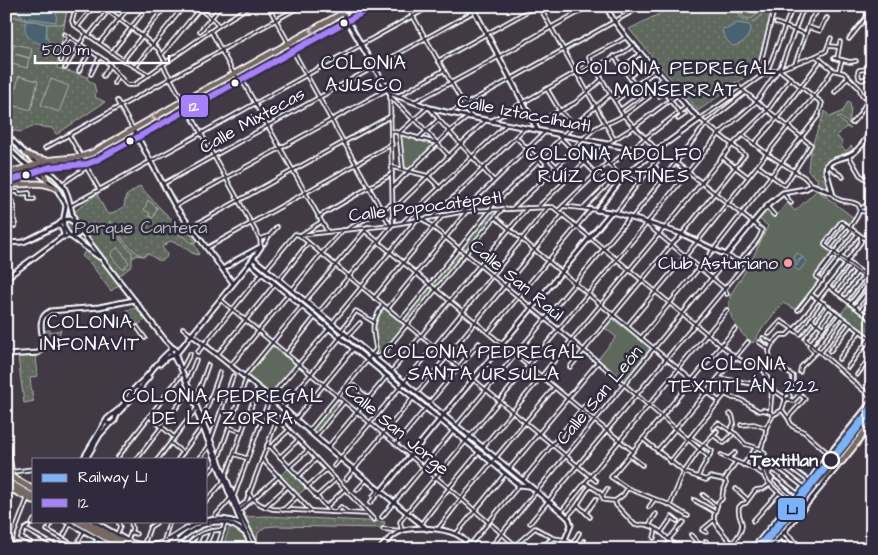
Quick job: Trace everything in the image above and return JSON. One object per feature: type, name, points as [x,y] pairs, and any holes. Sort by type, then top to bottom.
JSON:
[{"type":"highway","points":[[758,549],[872,400]]},
{"type":"highway","points":[[764,549],[779,534],[816,484],[838,462],[842,461],[872,423]]},
{"type":"highway","points":[[7,477],[21,490],[32,495]]},
{"type":"highway","points":[[7,477],[32,495]]},
{"type":"highway","points":[[72,522],[125,549]]},
{"type":"highway","points":[[87,522],[131,549]]},
{"type":"highway","points":[[87,522],[136,549]]},
{"type":"main road","points":[[26,154],[37,159],[50,160],[80,157],[92,153],[356,6]]},
{"type":"main road","points":[[6,183],[45,168],[85,166],[374,6]]},
{"type":"main road","points":[[6,174],[50,160]]},
{"type":"main road","points":[[46,179],[44,174],[45,168],[50,160]]},
{"type":"main road","points":[[20,169],[22,161]]},
{"type":"main road","points":[[6,183],[42,184],[57,188]]},
{"type":"street","points":[[78,27],[94,6]]},
{"type":"street","points":[[102,6],[158,49],[165,62]]},
{"type":"street","points":[[65,68],[80,44],[112,6]]},
{"type":"street","points":[[99,43],[130,6]]},
{"type":"street","points":[[112,52],[148,6]]},
{"type":"street","points":[[123,60],[166,6]]},
{"type":"street","points":[[135,67],[184,6]]},
{"type":"street","points":[[196,6],[211,17],[218,26]]},
{"type":"street","points":[[162,55],[202,6]]},
{"type":"street","points":[[200,31],[221,6]]},
{"type":"street","points":[[64,34],[110,65],[126,84],[134,85],[165,62],[250,6]]},
{"type":"street","points":[[268,6],[390,225]]},
{"type":"street","points":[[45,148],[301,6]]},
{"type":"street","points":[[339,6],[391,95],[449,156]]},
{"type":"street","points":[[393,187],[449,132],[470,117],[407,6]]},
{"type":"street","points":[[70,206],[431,6]]},
{"type":"street","points":[[472,6],[538,130]]},
{"type":"street","name":"Calle Mixtecas","points":[[163,184],[484,6]]},
{"type":"street","points":[[438,61],[538,6],[614,139]]},
{"type":"street","points":[[414,102],[590,6]]},
{"type":"street","points":[[570,367],[671,244],[682,234],[744,155],[700,120],[686,106],[626,37],[606,6]]},
{"type":"street","points":[[450,113],[642,6]]},
{"type":"street","points":[[769,67],[760,64],[775,6]]},
{"type":"street","points":[[766,74],[793,6]]},
{"type":"street","points":[[866,6],[872,28]]},
{"type":"street","points":[[76,7],[72,21],[73,24],[123,60],[149,75]]},
{"type":"street","points":[[402,531],[400,522],[407,512],[616,259],[648,223],[719,134],[756,102],[780,69],[801,14],[807,7],[816,13],[808,27],[795,64]]},
{"type":"street","points":[[848,39],[867,15]]},
{"type":"street","points":[[808,27],[820,31],[827,18]]},
{"type":"street","points":[[776,23],[806,34]]},
{"type":"street","points":[[211,31],[234,74],[242,80],[327,231]]},
{"type":"street","points":[[626,37],[589,58],[624,116],[646,138],[655,152]]},
{"type":"street","points":[[61,62],[61,49],[69,38]]},
{"type":"street","points":[[597,210],[622,177],[655,152],[761,76],[816,56],[826,50],[831,38]]},
{"type":"street","points":[[840,42],[836,58],[850,62],[856,61]]},
{"type":"street","points":[[594,67],[623,53],[634,45]]},
{"type":"street","points":[[828,46],[839,47]]},
{"type":"street","points":[[79,71],[90,51]]},
{"type":"street","points":[[622,68],[641,53]]},
{"type":"street","points":[[614,56],[642,95]]},
{"type":"street","points":[[816,56],[833,70],[844,72],[859,88],[862,95],[870,98],[852,123]]},
{"type":"street","points":[[91,74],[100,57]]},
{"type":"street","points":[[754,144],[778,118],[821,60]]},
{"type":"street","points":[[839,71],[842,60]]},
{"type":"street","points":[[630,76],[648,61]]},
{"type":"street","points":[[393,210],[461,144],[489,120],[592,63]]},
{"type":"street","points":[[103,76],[110,65]]},
{"type":"street","points":[[85,458],[100,434],[114,422],[118,413],[165,359],[175,354],[234,283],[261,247],[260,239],[163,65]]},
{"type":"street","points":[[872,68],[859,70],[858,72],[859,78],[862,80],[872,75]]},
{"type":"street","points":[[641,338],[699,268],[818,116],[822,103],[780,69]]},
{"type":"street","points":[[398,96],[444,70]]},
{"type":"street","points":[[615,101],[656,70]]},
{"type":"street","points":[[627,326],[728,204],[814,97],[833,70]]},
{"type":"street","points":[[114,83],[118,76]]},
{"type":"street","points":[[835,92],[848,77]]},
{"type":"street","points":[[483,447],[732,145],[767,110],[790,78]]},
{"type":"street","points":[[535,124],[575,103],[602,79]]},
{"type":"street","points":[[620,110],[663,79]]},
{"type":"street","points":[[736,86],[810,144],[785,184],[758,166]]},
{"type":"street","points":[[658,96],[670,87]]},
{"type":"street","points":[[512,209],[592,130],[624,116],[654,93],[650,88]]},
{"type":"street","points":[[175,206],[388,89]]},
{"type":"street","points":[[547,89],[560,111],[574,125]]},
{"type":"street","points":[[664,92],[684,115],[678,119]]},
{"type":"street","points":[[457,426],[603,248],[631,218],[706,124],[746,93]]},
{"type":"street","points":[[401,320],[492,206],[574,125],[610,94]]},
{"type":"street","points":[[319,313],[393,224],[391,95]]},
{"type":"street","name":"Calle Iztaccíhuatl","points":[[391,95],[450,113],[631,149],[655,152]]},
{"type":"street","points":[[537,207],[584,162],[677,95]]},
{"type":"street","points":[[117,101],[175,206],[234,283]]},
{"type":"street","points":[[686,106],[596,174],[558,211],[735,357],[749,365],[762,369],[772,388],[770,412]]},
{"type":"street","points":[[400,133],[429,108],[494,181]]},
{"type":"street","points":[[191,227],[391,116]]},
{"type":"street","points":[[418,139],[438,120]]},
{"type":"street","points":[[403,222],[507,124]]},
{"type":"street","points":[[433,217],[526,127]]},
{"type":"street","points":[[832,193],[826,170],[827,165],[834,160],[853,154],[872,129]]},
{"type":"street","points":[[392,131],[437,143]]},
{"type":"street","points":[[462,212],[546,131]]},
{"type":"street","points":[[6,133],[26,154],[55,176],[62,184],[68,194],[75,223],[175,354],[253,549]]},
{"type":"street","points":[[400,133],[403,169]]},
{"type":"street","points":[[556,134],[596,174]]},
{"type":"street","points":[[742,134],[767,154],[804,176],[812,185],[832,193],[838,199],[858,204],[860,210]]},
{"type":"street","points":[[69,135],[99,190]]},
{"type":"street","points":[[516,137],[542,164]]},
{"type":"street","points":[[207,248],[392,144]]},
{"type":"street","points":[[6,146],[57,188],[66,205],[63,220],[70,236],[103,260]]},
{"type":"street","points":[[599,151],[622,177],[639,182]]},
{"type":"street","points":[[849,156],[860,175],[872,183]]},
{"type":"street","points":[[616,213],[660,157]]},
{"type":"street","points":[[722,157],[749,177]]},
{"type":"street","points":[[550,161],[556,167]]},
{"type":"street","points":[[675,162],[762,230],[762,234],[740,261]]},
{"type":"street","points":[[653,164],[665,176]]},
{"type":"street","points":[[827,165],[843,177]]},
{"type":"street","points":[[62,184],[85,166]]},
{"type":"street","points":[[392,167],[428,176],[440,188]]},
{"type":"street","points":[[543,168],[549,174]]},
{"type":"street","points":[[318,217],[393,174]]},
{"type":"street","points":[[867,180],[872,174]]},
{"type":"street","points":[[584,208],[609,183],[604,178]]},
{"type":"street","points":[[728,256],[767,206],[783,193],[805,189],[812,185]]},
{"type":"street","points":[[6,192],[29,193],[29,199],[34,199]]},
{"type":"street","points":[[783,193],[791,203]]},
{"type":"street","points":[[832,246],[870,200]]},
{"type":"street","points":[[6,202],[13,202],[15,226],[6,227]]},
{"type":"street","points":[[292,290],[321,254],[344,230],[393,204]]},
{"type":"street","points":[[530,523],[724,288],[746,264],[682,234],[664,228],[616,213],[563,206]]},
{"type":"street","points":[[767,206],[774,215]]},
{"type":"street","points":[[6,208],[14,207]]},
{"type":"street","points":[[334,466],[548,207]]},
{"type":"street","name":"Calle Popocatépetl","points":[[299,235],[390,225],[467,211],[553,207],[558,211]]},
{"type":"street","points":[[860,210],[866,212],[872,207]]},
{"type":"street","points":[[391,372],[526,208]]},
{"type":"street","points":[[371,356],[376,357],[383,354],[502,209]]},
{"type":"street","points":[[488,333],[591,209]]},
{"type":"street","points":[[387,309],[467,211]]},
{"type":"street","points":[[370,503],[611,212]]},
{"type":"street","points":[[374,298],[443,215]]},
{"type":"street","points":[[417,393],[563,215]]},
{"type":"street","points":[[6,218],[14,217]]},
{"type":"street","points":[[496,218],[666,359],[720,401]]},
{"type":"street","name":"Calle San Raúl","points":[[423,219],[598,362],[709,457]]},
{"type":"street","points":[[6,243],[26,241],[58,225],[63,220],[70,220],[75,223]]},
{"type":"street","points":[[332,323],[417,220]]},
{"type":"street","points":[[6,223],[14,222]]},
{"type":"street","points":[[266,269],[295,234],[299,235],[321,222]]},
{"type":"street","points":[[855,307],[872,285],[866,278],[834,254],[825,244],[841,222],[872,243]]},
{"type":"street","points":[[359,223],[362,228]]},
{"type":"street","points":[[648,223],[649,226],[724,288],[727,294]]},
{"type":"street","points":[[58,225],[61,226],[64,237]]},
{"type":"street","points":[[264,244],[277,227]]},
{"type":"street","points":[[305,301],[368,227]]},
{"type":"street","points":[[7,277],[64,237],[78,235],[80,230]]},
{"type":"street","points":[[822,281],[816,277],[852,230]]},
{"type":"street","points":[[365,231],[633,450]]},
{"type":"street","points":[[798,310],[858,234]]},
{"type":"street","points":[[299,235],[596,481]]},
{"type":"street","points":[[260,239],[269,236]]},
{"type":"street","points":[[765,372],[770,363],[769,349],[772,344],[781,335],[786,335],[794,329],[804,318],[861,242],[861,236]]},
{"type":"street","points":[[279,280],[308,243]]},
{"type":"street","points":[[223,269],[261,247]]},
{"type":"street","points":[[89,250],[92,251],[94,248]]},
{"type":"street","name":"Calle San León","points":[[489,549],[712,278],[728,256]]},
{"type":"street","points":[[254,258],[562,512],[571,521],[571,525],[561,549]]},
{"type":"street","points":[[250,263],[505,474],[519,485],[530,486]]},
{"type":"street","points":[[846,263],[866,278],[872,280]]},
{"type":"street","points":[[833,290],[851,268]]},
{"type":"street","points":[[840,295],[857,272]]},
{"type":"street","points":[[198,352],[262,273]]},
{"type":"street","points":[[845,299],[866,278]]},
{"type":"street","points":[[851,304],[866,278]]},
{"type":"street","points":[[217,355],[275,284]]},
{"type":"street","points":[[828,286],[871,318]]},
{"type":"street","points":[[812,294],[871,339],[848,367]]},
{"type":"street","points":[[230,366],[288,295]]},
{"type":"street","points":[[861,311],[872,296]]},
{"type":"street","points":[[6,355],[41,352],[43,347],[41,322],[45,314],[50,311],[99,307],[134,300]]},
{"type":"street","name":"Calle San Jorge","points":[[220,300],[312,374],[488,522]]},
{"type":"street","points":[[769,334],[780,322],[790,326],[800,334],[824,303]]},
{"type":"street","points":[[208,473],[218,460],[245,378],[302,306]]},
{"type":"street","points":[[309,431],[375,350],[374,322],[383,306]]},
{"type":"street","points":[[829,308],[805,339],[872,400]]},
{"type":"street","points":[[866,315],[872,308]]},
{"type":"street","points":[[344,334],[356,310],[374,322]]},
{"type":"street","points":[[562,512],[727,310]]},
{"type":"street","points":[[815,353],[809,347],[835,312]]},
{"type":"street","points":[[808,313],[811,319],[833,336]]},
{"type":"street","points":[[800,372],[801,367],[815,353],[840,316]]},
{"type":"street","points":[[286,354],[315,317]]},
{"type":"street","points":[[804,318],[811,319]]},
{"type":"street","points":[[820,353],[845,320]]},
{"type":"street","points":[[282,408],[340,338],[360,323]]},
{"type":"street","points":[[830,351],[851,324]]},
{"type":"street","points":[[137,327],[145,338]]},
{"type":"street","points":[[183,328],[270,397],[315,437],[427,529]]},
{"type":"street","points":[[215,516],[232,497],[270,397],[329,328]]},
{"type":"street","points":[[688,516],[670,506],[627,488],[613,480],[612,476],[735,329]]},
{"type":"street","points":[[839,359],[860,331]]},
{"type":"street","points":[[763,338],[772,344]]},
{"type":"street","points":[[657,451],[748,342]]},
{"type":"street","points":[[760,342],[769,349]]},
{"type":"street","points":[[430,403],[479,343]]},
{"type":"street","points":[[85,458],[108,417],[116,412],[136,386],[172,349],[181,346]]},
{"type":"street","points":[[295,420],[353,349]]},
{"type":"street","points":[[118,458],[182,372],[190,354]]},
{"type":"street","points":[[857,375],[872,355]]},
{"type":"street","points":[[186,383],[196,360]]},
{"type":"street","points":[[509,469],[598,362]]},
{"type":"street","points":[[770,363],[793,376],[793,383],[784,397]]},
{"type":"street","points":[[194,401],[208,365]]},
{"type":"street","points":[[179,458],[203,424],[220,372]]},
{"type":"street","points":[[200,458],[210,442],[233,376]]},
{"type":"street","points":[[328,447],[387,376]]},
{"type":"street","points":[[718,378],[772,388],[784,397],[785,402]]},
{"type":"street","points":[[868,383],[872,378]]},
{"type":"street","points":[[788,418],[805,400],[793,383]]},
{"type":"street","points":[[136,386],[140,390]]},
{"type":"street","points":[[354,386],[368,399]]},
{"type":"street","points":[[438,529],[554,387]]},
{"type":"street","points":[[208,500],[225,479],[258,388]]},
{"type":"street","points":[[138,458],[190,390]]},
{"type":"street","points":[[761,450],[766,428],[773,415],[782,410],[790,396],[787,392]]},
{"type":"street","points":[[131,393],[134,396]]},
{"type":"street","points":[[670,462],[726,394],[740,399],[759,411],[764,410],[773,415]]},
{"type":"street","points":[[788,399],[793,400],[800,394]]},
{"type":"street","points":[[211,396],[224,401]]},
{"type":"street","points":[[346,479],[413,398]]},
{"type":"street","points":[[523,480],[591,398]]},
{"type":"street","points":[[315,437],[344,402]]},
{"type":"street","points":[[159,458],[197,408]]},
{"type":"street","points":[[396,444],[426,408]]},
{"type":"street","points":[[782,410],[793,427],[804,432],[830,454]]},
{"type":"street","points":[[221,411],[234,415]]},
{"type":"street","points":[[249,413],[262,418]]},
{"type":"street","points":[[273,413],[374,520]]},
{"type":"street","points":[[113,414],[116,418]]},
{"type":"street","points":[[730,414],[734,423],[730,431]]},
{"type":"street","points":[[149,416],[175,437]]},
{"type":"street","points":[[246,504],[278,417]]},
{"type":"street","points":[[106,421],[110,424]]},
{"type":"street","points":[[714,428],[718,423],[736,434],[745,444],[761,450],[765,454],[762,461],[763,474],[769,485],[791,503]]},
{"type":"street","points":[[742,425],[754,424],[766,428]]},
{"type":"street","points":[[230,427],[242,432]]},
{"type":"street","points":[[271,447],[289,430]]},
{"type":"street","points":[[382,517],[453,431]]},
{"type":"street","points":[[670,506],[684,472],[699,450],[717,431]]},
{"type":"street","points":[[6,433],[7,477],[11,490],[6,503]]},
{"type":"street","points":[[713,435],[724,443]]},
{"type":"street","points":[[722,447],[732,435]]},
{"type":"street","points":[[689,438],[712,451],[700,470],[698,477]]},
{"type":"street","points":[[642,439],[684,472],[706,480],[710,477],[724,480]]},
{"type":"street","points":[[280,457],[299,440]]},
{"type":"street","points":[[170,442],[183,453]]},
{"type":"street","points":[[267,445],[271,447],[331,512]]},
{"type":"street","points":[[743,465],[746,458],[756,448]]},
{"type":"street","points":[[289,467],[308,450]]},
{"type":"street","points":[[421,524],[479,452]]},
{"type":"street","points":[[729,458],[735,453]]},
{"type":"street","points":[[234,454],[247,459]]},
{"type":"street","points":[[629,455],[642,465]]},
{"type":"street","points":[[721,455],[754,468],[763,474]]},
{"type":"street","points":[[262,459],[311,511]]},
{"type":"street","points":[[298,477],[317,459]]},
{"type":"street","points":[[770,549],[779,534],[784,532],[842,461]]},
{"type":"street","points":[[724,480],[736,462]]},
{"type":"street","points":[[751,549],[810,480],[785,462]]},
{"type":"street","points":[[778,467],[804,487]]},
{"type":"street","points":[[307,486],[326,469]]},
{"type":"street","points":[[7,477],[32,471]]},
{"type":"street","points":[[456,534],[505,474]]},
{"type":"street","points":[[773,474],[796,496]]},
{"type":"street","points":[[231,520],[236,519],[238,511],[279,476]]},
{"type":"street","points":[[316,496],[336,479]]},
{"type":"street","points":[[357,490],[367,479]]},
{"type":"street","points":[[724,480],[726,485],[722,499],[718,501],[714,520],[736,549]]},
{"type":"street","points":[[775,481],[796,496]]},
{"type":"street","points":[[586,483],[590,487],[599,490],[605,500],[615,502],[635,525],[645,524],[656,529],[679,549]]},
{"type":"street","points":[[470,545],[519,485]]},
{"type":"street","points":[[725,549],[732,544],[743,525],[739,518],[738,508],[740,504],[746,503],[756,490],[764,489],[769,485]]},
{"type":"street","points":[[265,507],[288,486]]},
{"type":"street","points":[[567,517],[590,487]]},
{"type":"street","points":[[615,502],[623,495],[627,488]]},
{"type":"street","points":[[326,506],[345,489]]},
{"type":"street","points":[[736,489],[748,500]]},
{"type":"street","points":[[11,490],[27,499]]},
{"type":"street","points":[[373,496],[380,490]]},
{"type":"street","points":[[603,495],[607,490]]},
{"type":"street","points":[[753,522],[778,492]]},
{"type":"street","points":[[250,493],[254,499],[265,507],[273,509],[368,514]]},
{"type":"street","points":[[703,495],[717,506]]},
{"type":"street","points":[[283,510],[297,496]]},
{"type":"street","points":[[8,549],[8,544],[27,499],[32,497]]},
{"type":"street","points":[[586,513],[596,499]]},
{"type":"street","points":[[649,507],[654,500]]},
{"type":"street","points":[[694,500],[715,512]]},
{"type":"street","points":[[578,505],[590,517]]},
{"type":"street","points":[[336,512],[342,507],[348,513]]},
{"type":"street","points":[[238,511],[242,526]]},
{"type":"street","points":[[649,526],[656,514]]},
{"type":"street","points":[[661,533],[672,517],[677,521]]},
{"type":"street","points":[[208,522],[221,519],[231,520],[242,526],[258,549]]},
{"type":"street","points":[[706,532],[702,530],[714,520]]},
{"type":"street","points":[[52,522],[48,529],[81,549]]},
{"type":"street","points":[[64,535],[72,522],[113,548]]},
{"type":"street","points":[[95,522],[142,547],[164,543],[206,522],[225,522],[248,533]]},
{"type":"street","points":[[116,534],[120,527],[118,522]]},
{"type":"street","points":[[129,541],[131,522]]},
{"type":"street","points":[[164,540],[170,522]]},
{"type":"street","points":[[217,549],[225,522]]},
{"type":"street","points":[[669,539],[683,522]]},
{"type":"street","points":[[142,547],[150,527],[156,523]]},
{"type":"street","points":[[492,525],[522,549]]},
{"type":"street","points":[[28,527],[21,538],[30,542]]},
{"type":"street","points":[[380,549],[389,539],[402,531],[414,528],[438,529],[456,534],[465,539],[474,549]]},
{"type":"street","points":[[511,549],[536,528],[553,538],[565,540],[578,549],[584,541]]},
{"type":"street","points":[[25,529],[61,549]]},
{"type":"street","points":[[383,529],[402,531]]},
{"type":"street","points":[[654,538],[656,529]]},
{"type":"street","points":[[187,546],[192,539],[200,535],[223,530]]},
{"type":"street","points":[[79,540],[84,531]]},
{"type":"street","points":[[204,549],[212,531]]},
{"type":"street","points":[[131,532],[136,534]]},
{"type":"street","points":[[784,532],[798,548]]},
{"type":"street","points":[[572,545],[579,533]]},
{"type":"street","points":[[779,534],[798,548]]},
{"type":"street","points":[[181,544],[194,549],[200,535]]},
{"type":"street","points":[[691,535],[703,549]]},
{"type":"street","points":[[167,549],[179,537]]},
{"type":"street","points":[[171,549],[179,537]]},
{"type":"street","points":[[176,549],[179,537]]},
{"type":"street","points":[[542,547],[553,538]]},
{"type":"street","points":[[92,549],[98,539]]},
{"type":"street","points":[[662,548],[671,542]]},
{"type":"street","points":[[706,542],[710,549]]},
{"type":"street","points":[[8,544],[20,549]]},
{"type":"green space","points":[[6,6],[68,6],[57,68],[88,77],[87,79],[94,84],[95,97],[105,102],[57,134],[52,128],[35,126],[21,132],[10,130],[6,123]]},
{"type":"green space","points":[[6,6],[68,6],[64,24],[47,24],[6,14]]},
{"type":"green space","points":[[359,6],[368,6],[347,18],[344,14]]},
{"type":"green space","points":[[675,6],[774,6],[758,63],[762,65],[698,111],[629,29]]},
{"type":"green space","points":[[737,6],[740,6],[743,16],[749,19],[756,16],[761,6],[764,6],[760,17],[752,22],[748,22],[739,14]]},
{"type":"green space","points":[[742,6],[760,6],[758,14],[741,9]]},
{"type":"green space","points":[[342,16],[345,17],[344,21],[294,49],[291,44]]},
{"type":"green space","points":[[14,44],[32,48],[30,58],[15,54],[29,58],[27,68],[8,63]]},
{"type":"green space","points":[[289,45],[292,51],[243,77],[240,72]]},
{"type":"green space","points":[[19,76],[38,81],[31,110],[12,105]]},
{"type":"green space","points":[[233,76],[236,81],[189,107],[186,102]]},
{"type":"green space","points":[[51,79],[69,86],[59,112],[41,105]]},
{"type":"green space","points":[[848,101],[850,102],[851,110],[849,124],[840,117],[838,118],[851,129],[846,127],[837,136],[843,143],[841,146],[846,151],[851,146],[854,149],[851,152],[831,159],[823,166],[825,173],[821,176],[827,181],[829,189],[816,184],[818,180],[808,171],[808,163],[825,111],[830,117],[843,111]]},
{"type":"green space","points":[[182,104],[185,109],[138,136],[135,131]]},
{"type":"green space","points":[[132,132],[135,137],[89,162],[85,162],[85,158]]},
{"type":"green space","points":[[400,135],[434,144],[410,169],[403,167]]},
{"type":"green space","points":[[6,136],[12,144],[30,159],[28,164],[6,143]]},
{"type":"green space","points":[[47,176],[55,179],[64,192],[72,219],[66,218],[67,204],[56,185]]},
{"type":"green space","name":"Parque Cantera","points":[[140,186],[184,231],[199,253],[198,255],[192,253],[181,245],[170,241],[162,247],[167,254],[164,259],[158,260],[147,253],[145,256],[137,255],[132,258],[132,266],[119,276],[77,221],[74,212],[97,194],[106,212],[110,214],[124,207],[126,196]]},
{"type":"green space","name":"Club Asturiano","points":[[817,190],[854,218],[849,226],[840,220],[823,244],[834,253],[815,277],[821,281],[797,310],[783,303],[753,343],[743,335],[735,324],[729,304],[732,292],[750,263],[768,226],[758,218],[767,208],[775,218],[787,202],[795,211]]},
{"type":"green space","points":[[148,200],[157,208],[153,218],[149,216],[150,213],[144,210]]},
{"type":"green space","points":[[490,211],[500,211],[467,250],[462,247]]},
{"type":"green space","points":[[69,220],[79,232],[77,234],[70,235],[68,232],[65,223]]},
{"type":"green space","points":[[109,221],[127,244],[143,256],[137,255],[132,258],[132,252],[119,238]]},
{"type":"green space","points":[[174,223],[183,229],[187,229],[196,242],[191,243],[185,237],[178,234],[181,230]]},
{"type":"green space","points":[[117,248],[129,263],[122,269],[111,256],[112,252]]},
{"type":"green space","points":[[86,250],[104,266],[119,285],[111,291],[90,263],[82,256]]},
{"type":"green space","points":[[459,251],[463,255],[437,289],[431,284]]},
{"type":"green space","points":[[254,261],[340,332],[338,334],[253,264]]},
{"type":"green space","points":[[430,287],[435,291],[409,323],[403,319]]},
{"type":"green space","points":[[849,303],[872,320],[872,339],[840,315]]},
{"type":"green space","points":[[138,308],[146,319],[138,325],[126,310]]},
{"type":"green space","points":[[383,308],[406,327],[383,352],[379,352],[376,329]]},
{"type":"green space","points":[[613,319],[650,348],[625,381],[598,359],[616,337],[605,328]]},
{"type":"green space","points":[[50,330],[50,332],[61,330],[55,344],[45,345],[44,331]]},
{"type":"green space","points":[[272,346],[295,365],[269,395],[247,377]]},
{"type":"green space","points":[[36,356],[38,376],[30,379],[34,401],[24,403],[18,357]]},
{"type":"green space","points":[[372,358],[401,382],[400,384],[370,360]]},
{"type":"green space","points":[[405,385],[440,414],[439,416],[403,387]]},
{"type":"green space","points":[[338,400],[342,403],[315,435],[311,431]]},
{"type":"green space","points":[[872,411],[872,421],[848,447],[834,466],[803,497]]},
{"type":"green space","points":[[496,460],[521,481],[519,483],[494,462]]},
{"type":"green space","points":[[835,468],[768,549],[765,549],[817,485]]},
{"type":"green space","points":[[288,469],[306,488],[297,496],[279,477]]},
{"type":"green space","points":[[267,516],[385,522],[383,528],[265,527],[258,533],[257,540],[242,517]]},
{"type":"green space","points":[[230,526],[242,534],[250,549],[222,549]]},
{"type":"water","points":[[19,6],[57,6],[56,22],[23,17],[18,10]]},
{"type":"water","points":[[26,21],[47,24],[46,37],[50,44],[46,46],[29,38],[25,31]]},
{"type":"water","points":[[737,23],[751,27],[746,40],[734,46],[725,37],[722,30]]},
{"type":"water","points":[[797,253],[807,261],[799,271],[790,263],[792,260],[796,263],[794,265],[796,266],[802,258],[796,261],[794,258]]},
{"type":"rail line","name":"L1","points":[[757,549],[872,409]]},
{"type":"transit line","name":"12","points":[[6,182],[50,167],[87,164],[95,161],[374,6]]},
{"type":"place","name":"Club Asturiano","points":[[788,263]]},
{"type":"place","name":"Textitlan","points":[[831,460]]},
{"type":"district","name":"COLONIA AJUSCO","points":[[364,73]]},
{"type":"district","name":"COLONIA PEDREGAL MONSERRAT","points":[[676,78]]},
{"type":"district","name":"COLONIA ADOLFO RUÍZ CORTINES","points":[[614,164]]},
{"type":"district","name":"COLONIA INFONAVIT","points":[[90,332]]},
{"type":"district","name":"COLONIA PEDREGAL SANTA ÚRSULA","points":[[484,362]]},
{"type":"district","name":"COLONIA TEXTITLÁN 222","points":[[744,374]]},
{"type":"district","name":"COLONIA PEDREGAL DE LA ZORRA","points":[[223,406]]}]
